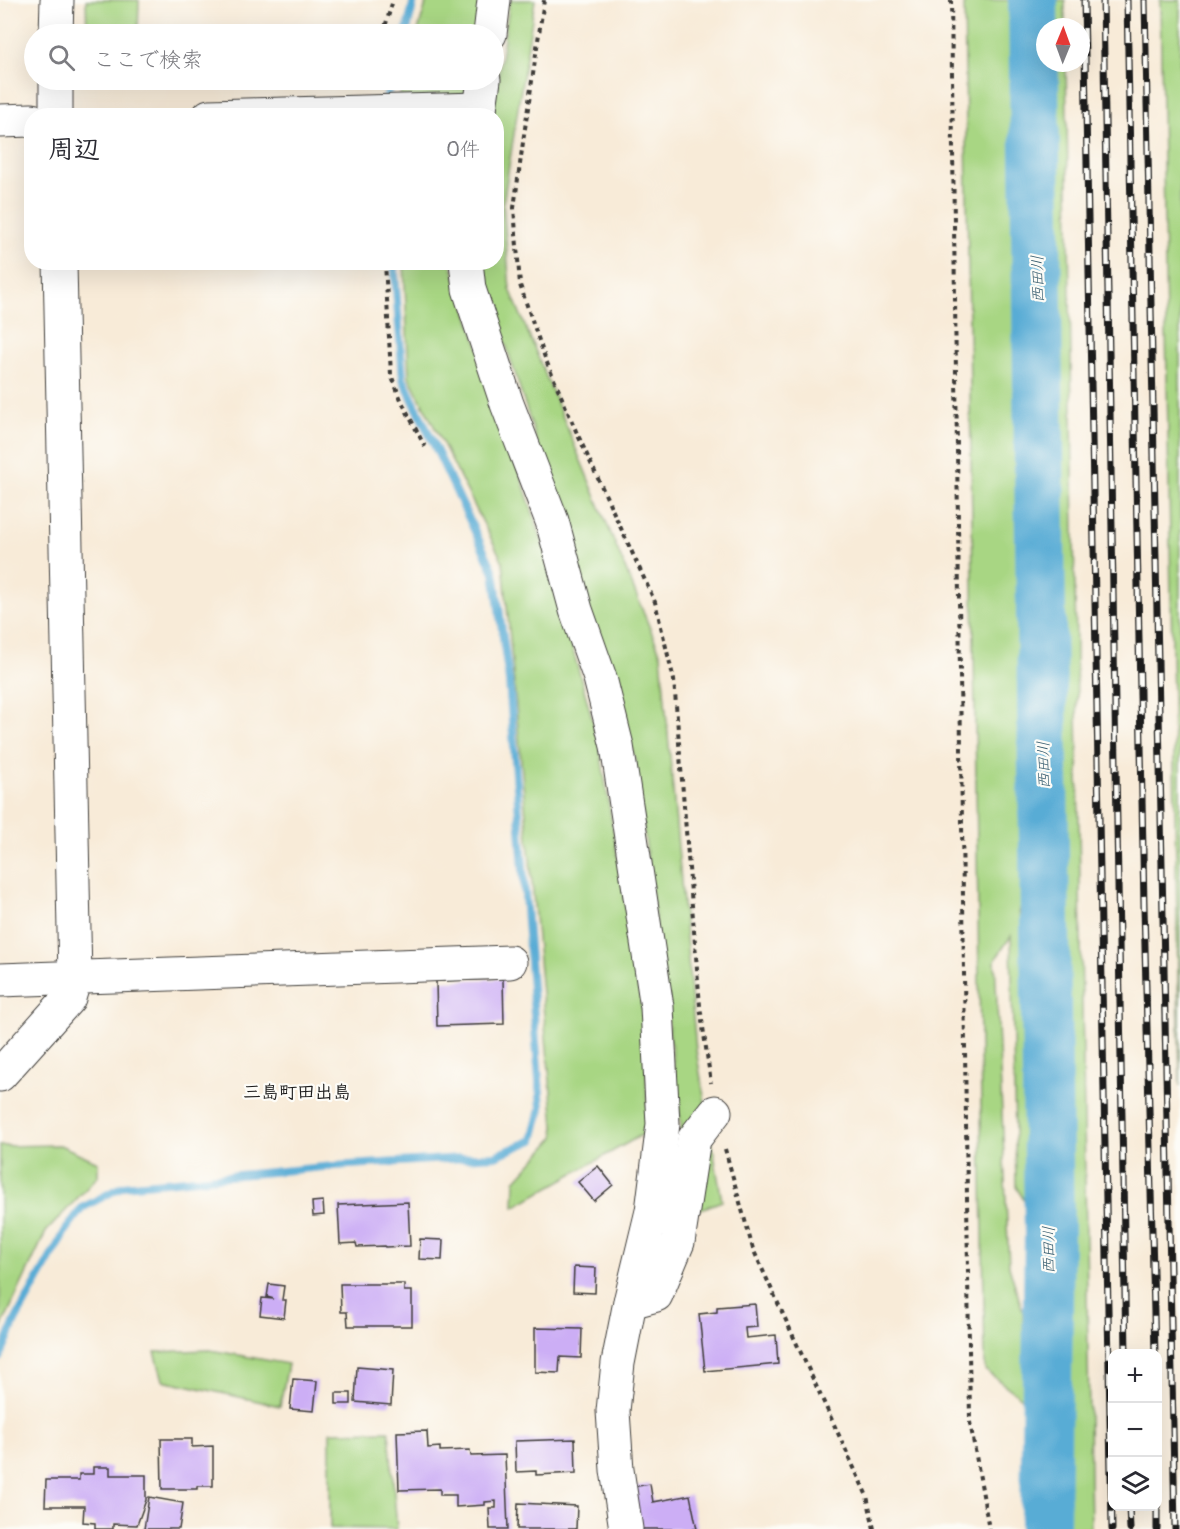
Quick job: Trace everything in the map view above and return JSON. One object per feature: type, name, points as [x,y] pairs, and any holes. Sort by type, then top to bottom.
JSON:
[{"type":"street","points":[[56,24],[57,0]]},
{"type":"street","points":[[491,24],[494,0]]},
{"type":"street","points":[[56,90],[56,108]]},
{"type":"street","points":[[354,108],[481,101]]},
{"type":"street","points":[[0,121],[24,120]]},
{"type":"street","points":[[0,1075],[69,998],[75,978],[60,270]]},
{"type":"street","points":[[467,270],[469,289],[507,404],[552,521],[576,610],[600,678],[618,757],[657,1007],[663,1124],[652,1211],[618,1363],[613,1411],[617,1470],[626,1529]]},
{"type":"street","points":[[0,980],[510,962]]},
{"type":"street","points":[[630,1302],[656,1295],[678,1242],[694,1139],[715,1112]]},
{"type":"path","points":[[387,24],[393,0]]},
{"type":"path","points":[[544,0],[514,208],[520,285],[545,358],[655,602],[674,680],[700,1006],[715,1112],[753,1249],[867,1496],[874,1529]]},
{"type":"path","points":[[951,0],[970,1422],[989,1529]]},
{"type":"path","points":[[385,270],[391,375],[425,447]]},
{"type":"green space","points":[[86,0],[139,0],[138,24],[87,24]]},
{"type":"green space","points":[[427,0],[485,0],[481,24],[420,24]]},
{"type":"green space","points":[[510,0],[535,0],[504,198],[504,108],[493,108],[496,90],[504,90],[504,38]]},
{"type":"green space","points":[[964,0],[1019,0],[1034,862],[1019,913],[1037,953],[1042,1229],[1016,1187],[1011,936],[995,960],[1009,1266],[1023,1312],[1026,1401],[985,1370]]},
{"type":"green space","points":[[1046,0],[1065,0],[1065,18],[1047,18]]},
{"type":"green space","points":[[1160,0],[1180,0],[1180,1086]]},
{"type":"green space","points":[[1047,72],[1066,72],[1091,1529],[1068,1529]]},
{"type":"green space","points":[[401,90],[472,90],[469,108],[427,108],[398,103]]},
{"type":"green space","points":[[504,216],[510,289],[661,655],[696,1050],[722,1201],[672,1220],[681,1125],[635,759],[482,270],[504,270]]},
{"type":"green space","points":[[404,270],[453,270],[544,547],[599,743],[646,1032],[647,1132],[514,1207],[515,1181],[555,1137],[503,562],[409,377]]},
{"type":"green space","points":[[60,1145],[98,1162],[98,1176],[46,1232],[0,1330],[0,1146]]},
{"type":"green space","points":[[210,1350],[288,1364],[280,1406],[163,1380],[155,1352]]},
{"type":"green space","points":[[389,1431],[397,1529],[330,1528],[330,1432]]},
{"type":"building","points":[[503,979],[504,1024],[437,1026],[436,981]]},
{"type":"building","points":[[598,1166],[613,1185],[594,1201],[578,1182]]},
{"type":"building","points":[[323,1201],[324,1215],[313,1216],[312,1202]]},
{"type":"building","points":[[408,1202],[410,1246],[357,1247],[356,1243],[340,1244],[338,1205]]},
{"type":"building","points":[[420,1239],[443,1240],[442,1260],[419,1259]]},
{"type":"building","points":[[574,1267],[596,1268],[595,1293],[573,1292]]},
{"type":"building","points":[[269,1284],[284,1286],[282,1300],[286,1300],[284,1318],[260,1315],[262,1298],[274,1299],[267,1297]]},
{"type":"building","points":[[340,1284],[404,1284],[404,1291],[412,1291],[412,1326],[348,1326],[347,1312],[341,1312]]},
{"type":"building","points":[[755,1304],[757,1327],[745,1328],[746,1338],[776,1335],[778,1364],[705,1371],[699,1314],[717,1312],[717,1307]]},
{"type":"building","points":[[535,1328],[582,1329],[581,1358],[560,1357],[559,1373],[535,1372]]},
{"type":"building","points":[[357,1367],[393,1370],[391,1405],[355,1402]]},
{"type":"building","points":[[293,1379],[317,1381],[314,1411],[290,1409]]},
{"type":"building","points":[[336,1393],[351,1393],[351,1404],[336,1404]]},
{"type":"building","points":[[427,1431],[428,1448],[440,1447],[440,1451],[470,1450],[471,1456],[505,1455],[508,1529],[490,1529],[489,1508],[496,1508],[496,1501],[485,1502],[485,1505],[456,1507],[456,1495],[440,1495],[440,1489],[399,1490],[397,1432]]},
{"type":"building","points":[[161,1439],[192,1439],[192,1447],[213,1446],[213,1486],[197,1486],[197,1489],[162,1489]]},
{"type":"building","points":[[575,1439],[576,1473],[536,1475],[536,1471],[516,1472],[515,1441]]},
{"type":"building","points":[[93,1467],[110,1467],[110,1475],[146,1475],[146,1500],[137,1525],[113,1524],[113,1529],[95,1529],[95,1523],[83,1522],[84,1506],[45,1506],[46,1480],[79,1480],[79,1474],[93,1474]]},
{"type":"building","points":[[650,1484],[653,1502],[690,1495],[697,1529],[640,1529],[632,1487]]},
{"type":"building","points":[[149,1497],[183,1503],[179,1529],[144,1529]]},
{"type":"building","points":[[518,1503],[577,1506],[576,1529],[517,1529]]},
{"type":"waterway","points":[[408,24],[414,0]]},
{"type":"waterway","name":"西田川","points":[[1033,0],[1049,1233],[1045,1529]]},
{"type":"waterway","points":[[387,95],[389,90]]},
{"type":"waterway","points":[[0,1358],[15,1321],[67,1228],[82,1208],[123,1186],[334,1166],[495,1156],[533,1140],[541,1108],[509,681],[494,572],[403,379],[395,270]]},
{"type":"railway","points":[[1084,0],[1112,1529]]},
{"type":"railway","points":[[1103,0],[1126,1349]]},
{"type":"railway","points":[[1127,0],[1155,1349]]},
{"type":"railway","points":[[1145,0],[1175,1529]]},
{"type":"railway","points":[[1129,1511],[1130,1529]]},
{"type":"railway","points":[[1157,1511],[1157,1529]]},
{"type":"district","name":"三島町田出島","points":[[297,1092]]}]
